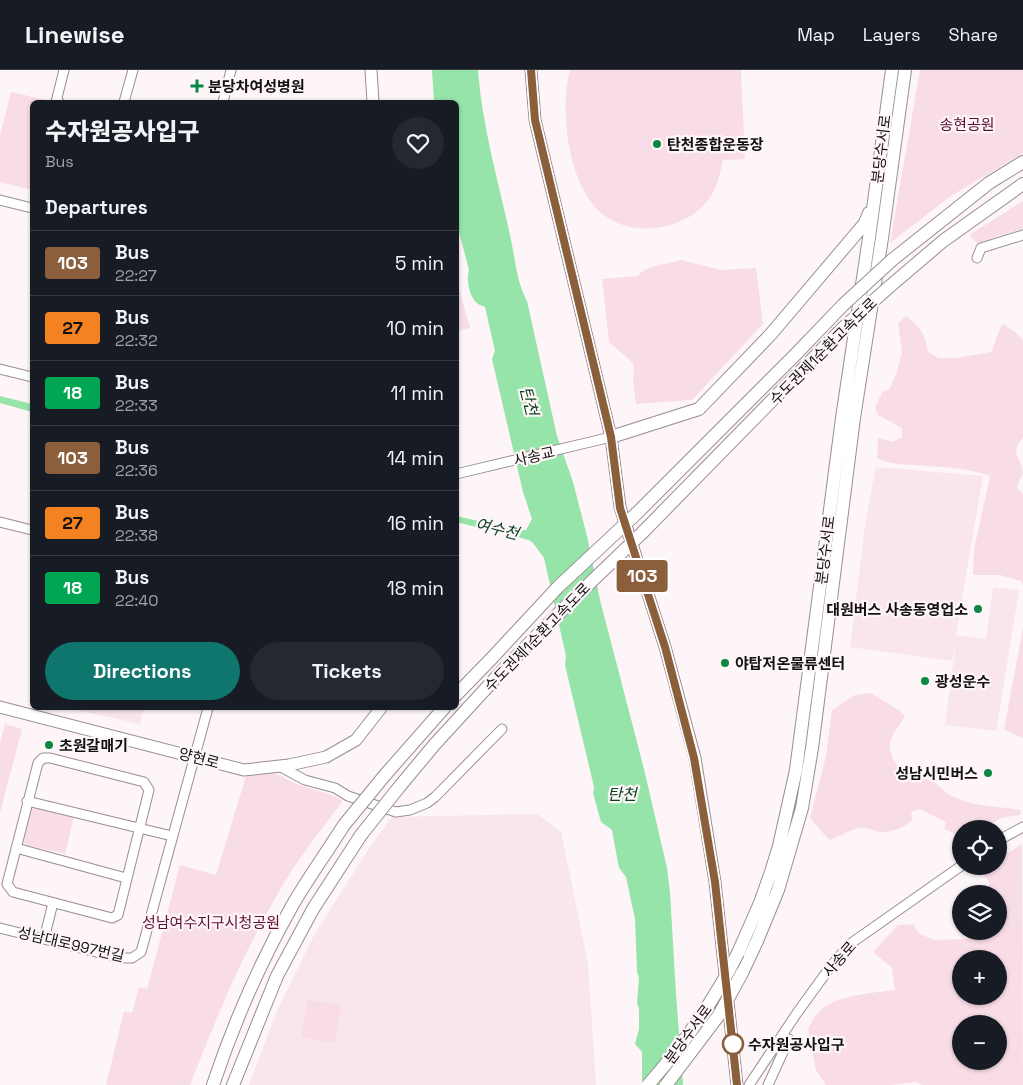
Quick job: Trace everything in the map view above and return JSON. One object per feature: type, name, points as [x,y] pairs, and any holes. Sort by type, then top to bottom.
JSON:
[{"type":"highway","name":"분당수서로","points":[[648,1085],[704,1012],[721,986],[760,903],[780,846],[796,770],[842,418],[875,197],[890,70]]},
{"type":"highway","name":"분당수서로","points":[[666,1085],[719,1015],[742,974],[778,890],[802,808],[812,748],[854,418],[882,238],[905,70]]},
{"type":"highway","name":"수도권제1순환고속도로","points":[[459,692],[558,587],[637,513],[843,305],[892,260],[989,183],[1023,162]]},
{"type":"highway","name":"수도권제1순환고속도로","points":[[233,1085],[277,976],[313,909],[362,835],[435,744],[502,671],[642,533],[842,329],[943,241],[1023,184]]},
{"type":"highway","points":[[611,437],[699,409],[771,334],[865,223],[875,197]]},
{"type":"highway","points":[[213,1085],[254,982],[292,906],[344,825],[442,710]]},
{"type":"main road","points":[[371,70],[373,100]]},
{"type":"main road","points":[[531,70],[535,120],[611,437],[620,508],[665,647],[694,758],[715,882],[737,1085]]},
{"type":"main road","name":"양현로","points":[[0,707],[244,770],[279,766],[326,757],[356,740],[379,710]]},
{"type":"street","points":[[58,100],[64,70]]},
{"type":"street","points":[[125,100],[133,70]]},
{"type":"street","points":[[224,100],[231,70]]},
{"type":"street","points":[[0,200],[30,208]]},
{"type":"street","points":[[977,258],[981,248],[1023,235]]},
{"type":"street","points":[[0,369],[30,376]]},
{"type":"street","name":"사송교","points":[[459,473],[611,437]]},
{"type":"street","points":[[0,522],[30,530]]},
{"type":"street","name":"성남대로997번길","points":[[0,928],[120,958],[132,958],[141,952],[207,710]]},
{"type":"street","points":[[279,766],[305,780],[334,788],[348,796],[396,812],[410,810],[436,797],[502,729]]},
{"type":"street","points":[[43,758],[50,758],[144,782],[149,790],[118,915],[112,918],[13,892],[7,884],[28,801],[38,763],[43,758]]},
{"type":"street","points":[[28,801],[172,836]]},
{"type":"street","points":[[1007,836],[1023,827]]},
{"type":"street","points":[[16,848],[126,878]]},
{"type":"street","name":"사송로","points":[[749,1085],[802,1005],[850,944],[952,872]]},
{"type":"street","points":[[44,939],[53,903]]},
{"type":"street","points":[[768,1085],[789,1039]]},
{"type":"shaded area","points":[[876,467],[983,476],[956,635],[986,639],[993,587],[1019,590],[996,731],[945,725],[956,641],[952,661],[850,647],[866,518]]},
{"type":"shaded area","points":[[76,710],[144,710],[140,724]]},
{"type":"shaded area","points":[[537,814],[561,832],[588,963],[596,1085],[249,1085],[276,1013],[314,935],[370,847],[392,817]]},
{"type":"green space","name":"탄천종합운동장","points":[[570,70],[741,70],[745,159],[723,160],[717,183],[711,196],[702,207],[677,223],[647,228],[632,227],[618,223],[605,216],[592,204],[582,188],[575,169],[566,127],[567,87]]},
{"type":"green space","name":"송현공원","points":[[920,70],[1023,70],[1023,153],[951,196],[890,243]]},
{"type":"green space","points":[[11,92],[45,100],[30,100],[30,190],[0,182],[0,136]]},
{"type":"green space","points":[[1023,201],[1023,229],[978,244],[969,235]]},
{"type":"green space","points":[[681,260],[721,270],[756,268],[763,324],[692,400],[636,404],[633,381],[634,364],[609,342],[602,279],[637,276],[652,267]]},
{"type":"green space","points":[[459,289],[470,328],[459,331]]},
{"type":"green space","points":[[906,316],[921,331],[926,341],[928,352],[939,358],[955,358],[991,352],[1003,324],[1023,340],[1023,438],[1016,453],[1023,474],[1017,488],[1023,494],[1023,585],[1021,581],[1000,575],[973,575],[974,549],[990,476],[959,469],[895,464],[877,458],[878,438],[892,442],[902,437],[902,428],[878,415],[875,407],[883,391],[889,390],[897,372],[902,352],[898,323]]},
{"type":"green space","points":[[1023,627],[1023,738],[1004,730]]},
{"type":"green space","points":[[871,693],[905,716],[890,743],[894,761],[904,771],[912,776],[934,782],[958,799],[976,804],[1021,810],[1020,815],[998,820],[952,820],[952,833],[944,829],[946,822],[919,809],[911,812],[912,820],[909,823],[897,829],[879,832],[867,828],[859,828],[829,840],[810,818],[826,756],[832,710],[855,695]]},
{"type":"green space","points":[[5,724],[22,729],[0,813],[0,744]]},
{"type":"green space","name":"성남여수지구시청공원","points":[[272,773],[343,801],[295,866],[274,900],[247,951],[190,1085],[106,1085],[124,1011],[132,1013],[139,987],[147,989],[180,865],[216,875],[246,776]]},
{"type":"green space","points":[[36,808],[74,817],[65,854],[26,845],[23,840],[30,810]]},
{"type":"green space","points":[[1022,844],[1023,1085],[922,1085],[916,1082],[891,1085],[826,1085],[816,1070],[808,1029],[816,1016],[826,1006],[844,998],[895,990],[892,968],[873,952],[898,925],[913,924],[920,934],[934,940],[1007,940],[1007,885],[989,885],[984,875],[1007,875],[1007,854]]},
{"type":"green space","points":[[308,1000],[342,1005],[334,1043],[301,1037]]},
{"type":"water","name":"탄천","points":[[432,70],[478,70],[483,112],[518,277],[527,301],[557,436],[573,482],[587,536],[600,600],[644,769],[667,868],[683,1085],[642,1085],[642,1052],[635,1044],[639,1029],[639,1009],[637,1003],[639,978],[637,972],[635,919],[626,877],[619,868],[612,830],[601,822],[593,793],[594,787],[565,665],[566,656],[544,558],[529,540],[459,523],[459,517],[518,530],[526,530],[532,519],[523,492],[492,359],[495,351],[485,307],[478,304],[470,293],[468,283],[469,270],[459,232],[459,100],[434,100]]},
{"type":"water","points":[[0,396],[30,404],[30,411],[0,403]]},
{"type":"bus line","name":"103","points":[[531,70],[535,120],[611,437],[620,508],[665,647],[694,758],[715,882],[737,1085]]},
{"type":"place","name":"분당차여성병원","points":[[197,86]]},
{"type":"place","name":"탄천종합운동장","points":[[657,144]]},
{"type":"place","name":"대원버스 사송동영업소","points":[[978,609]]},
{"type":"place","name":"야탑저온물류센터","points":[[725,663]]},
{"type":"place","name":"광성운수","points":[[925,681]]},
{"type":"place","name":"초원갈매기","points":[[49,745]]},
{"type":"place","name":"성남시민버스","points":[[988,773]]},
{"type":"place","name":"수자원공사입구","points":[[733,1044]]},
{"type":"water label","name":"여수천","points":[[497,529]]}]
